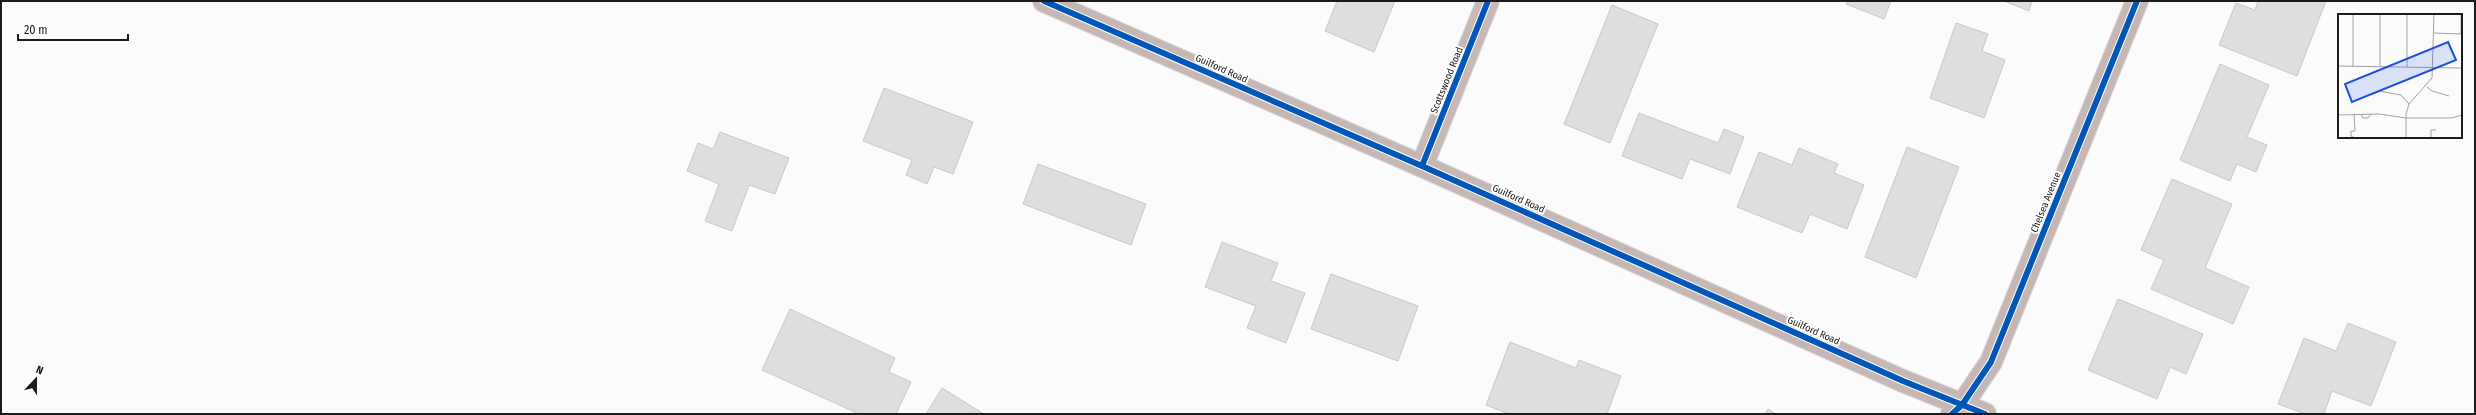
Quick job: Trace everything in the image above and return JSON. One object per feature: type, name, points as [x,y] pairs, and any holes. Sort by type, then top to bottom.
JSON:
[{"type":"street","name":"Guilford Road","points":[[1044,1],[1422,166],[1903,381],[1957,409],[1984,414]]},
{"type":"street","name":"Scottswood Road","points":[[1422,166],[1488,1]]},
{"type":"street","name":"Chelsea Avenue","points":[[1957,409],[1991,362],[2138,1]]},
{"type":"building","points":[[1337,1],[1395,1],[1374,52],[1325,31]]},
{"type":"building","points":[[1847,1],[1891,1],[1884,19],[1846,4]]},
{"type":"building","points":[[2004,1],[2032,1],[2029,11]]},
{"type":"building","points":[[2258,1],[2326,1],[2297,76],[2219,45],[2236,3],[2255,10]]},
{"type":"building","points":[[1612,5],[1658,24],[1610,143],[1564,124]]},
{"type":"building","points":[[1956,23],[1988,34],[1982,51],[2005,60],[1984,118],[1930,98]]},
{"type":"building","points":[[2220,64],[2269,85],[2247,137],[2267,145],[2256,172],[2237,164],[2230,181],[2180,160]]},
{"type":"building","points":[[884,88],[973,122],[953,174],[934,167],[927,184],[906,175],[912,160],[863,141]]},
{"type":"building","points":[[1639,113],[1718,143],[1724,129],[1744,137],[1730,174],[1690,159],[1682,179],[1622,156]]},
{"type":"building","points":[[720,132],[789,158],[775,194],[749,185],[732,231],[705,221],[719,184],[687,171],[698,143],[713,149]]},
{"type":"building","points":[[1907,147],[1959,167],[1916,278],[1865,257]]},
{"type":"building","points":[[1799,148],[1838,164],[1834,173],[1864,185],[1847,229],[1810,214],[1802,233],[1737,207],[1759,152],[1792,165]]},
{"type":"building","points":[[1038,164],[1146,204],[1131,245],[1023,204]]},
{"type":"building","points":[[2172,179],[2232,204],[2205,268],[2249,287],[2233,324],[2151,289],[2164,260],[2141,250]]},
{"type":"building","points":[[1222,242],[1278,263],[1271,281],[1305,293],[1286,343],[1247,328],[1256,306],[1205,287]]},
{"type":"building","points":[[1331,274],[1418,306],[1398,361],[1311,329]]},
{"type":"building","points":[[2118,299],[2203,334],[2186,374],[2170,367],[2157,399],[2088,370]]},
{"type":"building","points":[[790,309],[895,358],[889,372],[911,382],[896,414],[859,414],[762,370]]},
{"type":"building","points":[[2348,323],[2396,342],[2371,406],[2332,391],[2324,414],[2305,414],[2278,404],[2304,338],[2336,351]]},
{"type":"building","points":[[1510,342],[1576,368],[1579,360],[1621,376],[1607,414],[1509,414],[1486,405]]},
{"type":"building","points":[[942,388],[984,414],[926,414]]},
{"type":"building","points":[[1768,409],[1776,414],[1765,414]]},
{"type":"cycle path","points":[[1044,1],[1422,166],[1903,381],[1985,414]]},
{"type":"cycle path","points":[[1422,166],[1488,1]]},
{"type":"cycle path","points":[[1952,414],[1962,405],[1991,362],[2137,1]]}]
